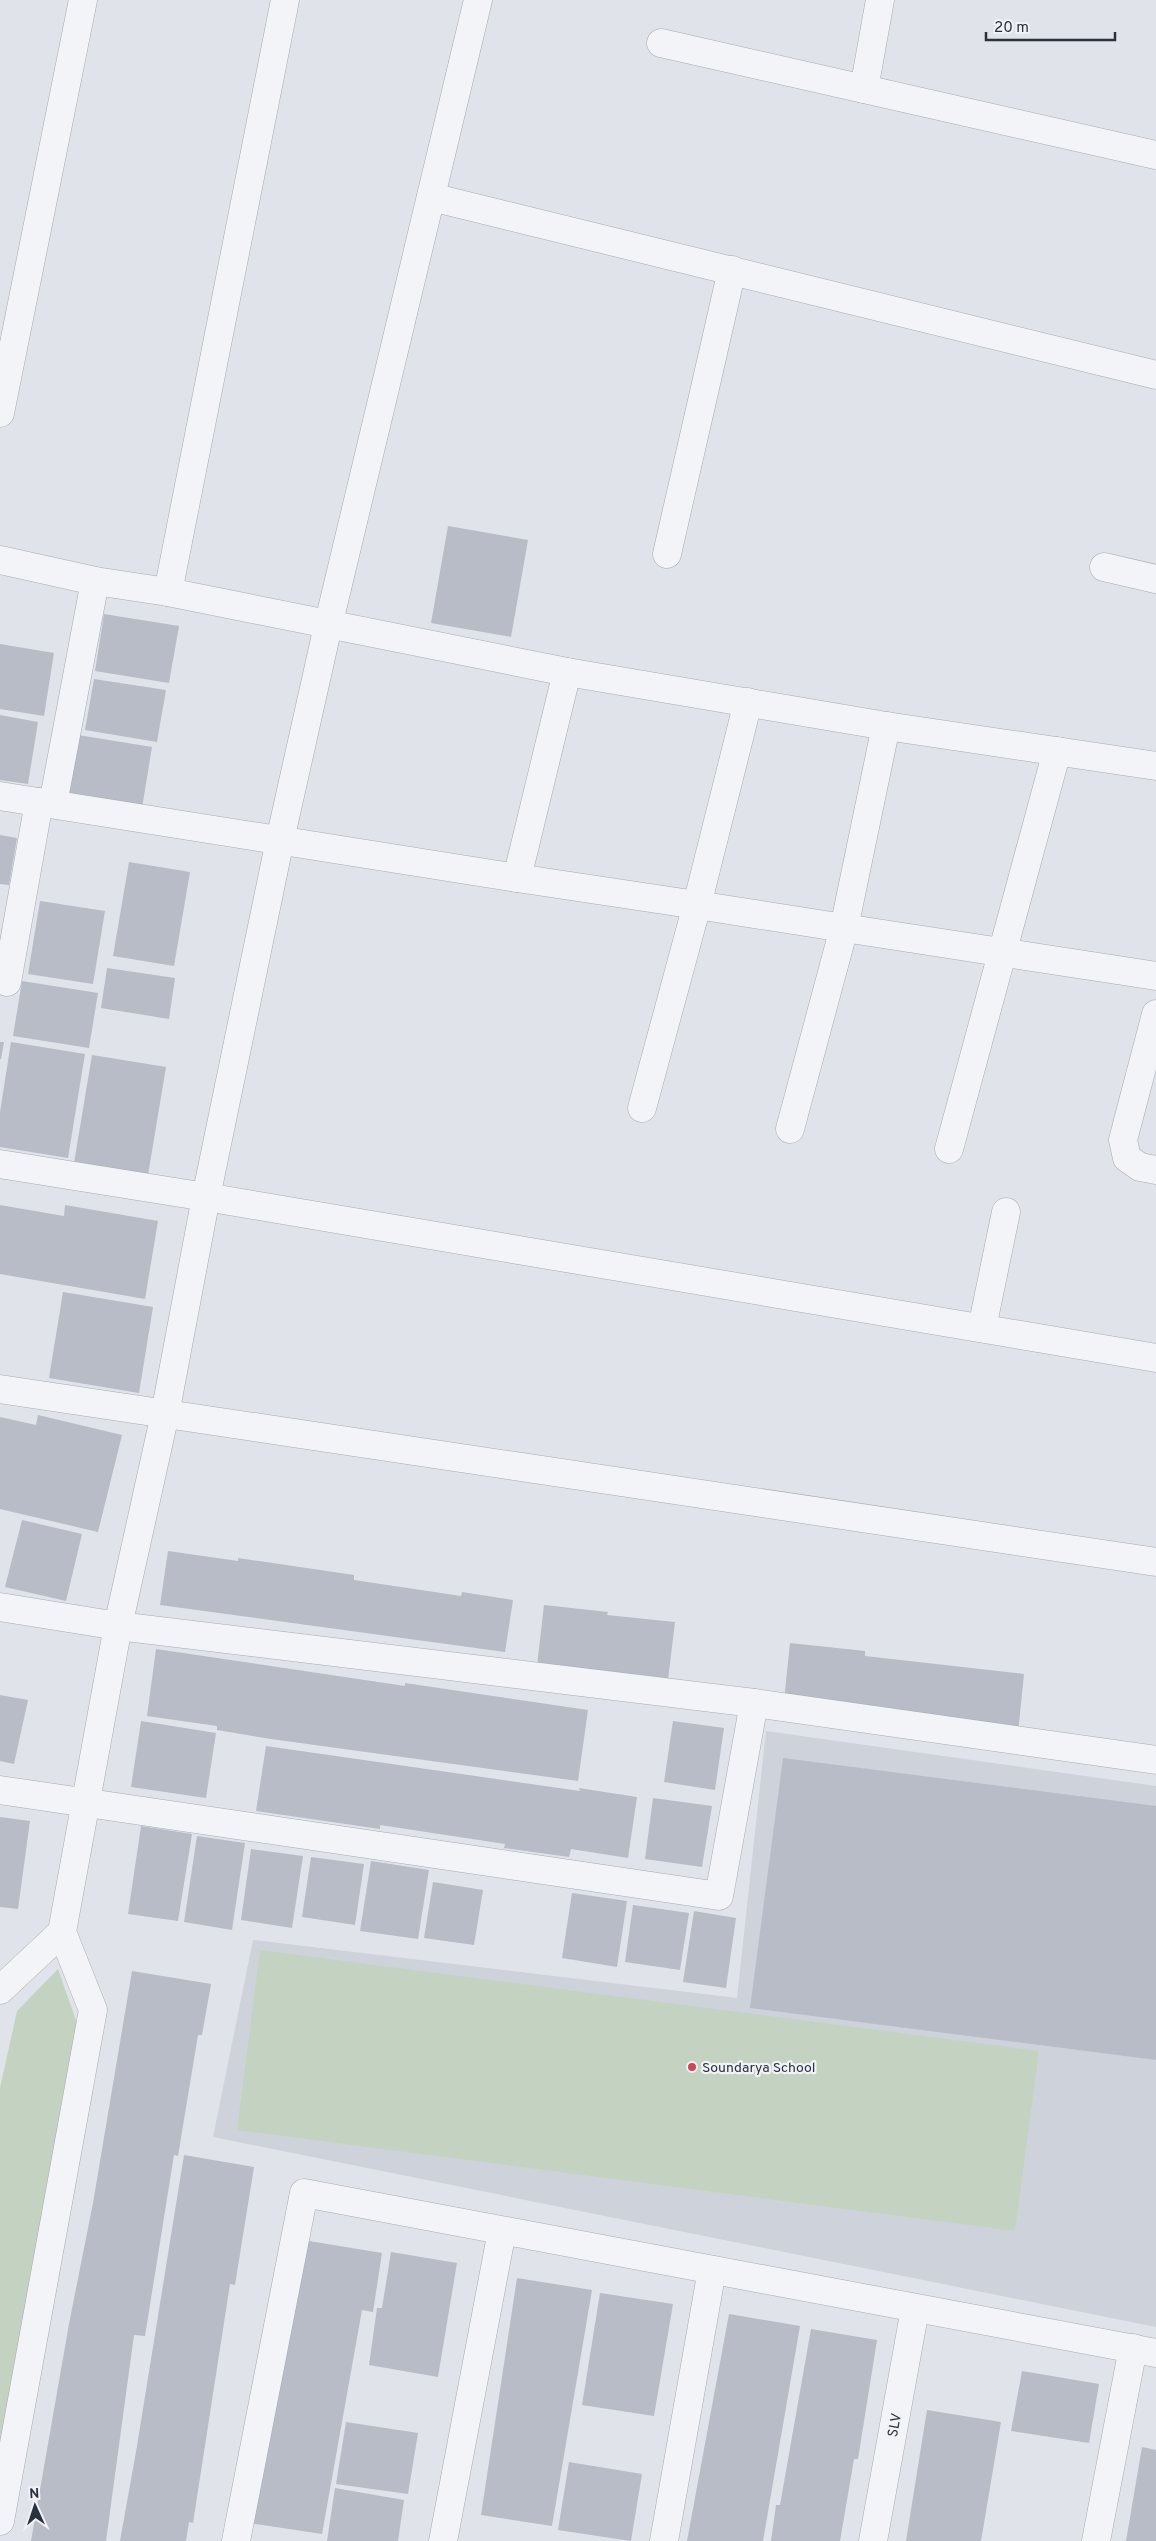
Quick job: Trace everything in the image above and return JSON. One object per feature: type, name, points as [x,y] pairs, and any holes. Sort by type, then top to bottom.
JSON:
[{"type":"street","points":[[0,413],[83,0]]},
{"type":"street","points":[[168,592],[285,0]]},
{"type":"street","points":[[0,2521],[93,2010],[62,1932],[118,1626],[165,1414],[206,1197],[280,840],[328,626],[478,0]]},
{"type":"street","points":[[864,89],[880,0]]},
{"type":"street","points":[[661,43],[1156,155]]},
{"type":"street","points":[[431,197],[1156,375]]},
{"type":"street","points":[[667,554],[732,270]]},
{"type":"street","points":[[0,560],[95,581],[168,592],[328,626],[567,672],[886,726],[1156,766]]},
{"type":"street","points":[[1104,567],[1156,579]]},
{"type":"street","points":[[7,982],[95,581]]},
{"type":"street","points":[[517,878],[567,672]]},
{"type":"street","points":[[642,1108],[697,905],[748,702]]},
{"type":"street","points":[[790,1129],[844,928],[886,726]]},
{"type":"street","points":[[948,1149],[1057,751]]},
{"type":"street","points":[[0,796],[1156,976]]},
{"type":"street","points":[[1156,1014],[1123,1140],[1127,1158],[1140,1167],[1156,1170]]},
{"type":"street","points":[[0,1164],[206,1197],[1156,1358]]},
{"type":"street","points":[[982,1328],[1006,1212]]},
{"type":"street","points":[[0,1389],[1156,1562]]},
{"type":"street","points":[[0,1607],[118,1626],[754,1703],[1156,1760]]},
{"type":"street","points":[[0,1790],[85,1801],[719,1896],[754,1703]]},
{"type":"street","points":[[0,1990],[62,1932]]},
{"type":"street","points":[[236,2541],[304,2193],[915,2309],[1144,2350],[1096,2541]]},
{"type":"street","points":[[443,2541],[502,2231]]},
{"type":"street","points":[[664,2541],[712,2270]]},
{"type":"street","name":"SLV","points":[[873,2541],[915,2309]]},
{"type":"shaded area","name":"Soundarya School","points":[[766,1731],[1156,1786],[1156,2327],[213,2137],[253,1940],[737,1998]]},
{"type":"green space","points":[[260,1950],[1039,2051],[1015,2231],[237,2130]]},
{"type":"green space","points":[[58,1969],[78,2026],[0,2452],[0,2088],[17,2011]]},
{"type":"building","points":[[448,526],[528,540],[511,637],[431,623]]},
{"type":"building","points":[[104,614],[179,626],[169,683],[95,671]]},
{"type":"building","points":[[0,644],[54,653],[44,716],[0,709]]},
{"type":"building","points":[[94,679],[166,690],[157,742],[85,730]]},
{"type":"building","points":[[0,715],[38,722],[28,784],[0,780]]},
{"type":"building","points":[[78,735],[152,747],[142,808],[68,796]]},
{"type":"building","points":[[0,835],[17,838],[9,885],[0,884]]},
{"type":"building","points":[[129,862],[190,872],[174,966],[113,956]]},
{"type":"building","points":[[40,901],[105,911],[93,984],[28,974]]},
{"type":"building","points":[[107,968],[175,978],[169,1019],[101,1008]]},
{"type":"building","points":[[22,981],[98,993],[89,1048],[13,1036]]},
{"type":"building","points":[[0,1042],[4,1042],[1,1059],[0,1059]]},
{"type":"building","points":[[11,1042],[85,1054],[68,1158],[0,1147],[0,1112]]},
{"type":"building","points":[[92,1055],[166,1067],[148,1175],[74,1163]]},
{"type":"building","points":[[0,1205],[64,1216],[65,1205],[158,1221],[145,1299],[0,1274]]},
{"type":"building","points":[[63,1292],[153,1307],[139,1393],[49,1378]]},
{"type":"building","points":[[38,1415],[122,1435],[98,1532],[0,1509],[0,1417],[36,1425]]},
{"type":"building","points":[[22,1520],[82,1534],[66,1601],[5,1587]]},
{"type":"building","points":[[168,1551],[238,1561],[238,1558],[354,1575],[354,1580],[461,1596],[462,1592],[513,1600],[505,1652],[160,1605]]},
{"type":"building","points":[[544,1605],[608,1612],[607,1615],[675,1622],[668,1680],[537,1666]]},
{"type":"building","points":[[790,1643],[865,1651],[865,1656],[1024,1674],[1018,1733],[784,1701]]},
{"type":"building","points":[[156,1649],[405,1686],[405,1683],[588,1710],[578,1781],[271,1739],[217,1730],[217,1726],[147,1716]]},
{"type":"building","points":[[0,1695],[28,1700],[14,1764],[0,1761]]},
{"type":"building","points":[[141,1721],[216,1733],[206,1798],[131,1787]]},
{"type":"building","points":[[673,1721],[724,1728],[715,1790],[664,1782]]},
{"type":"building","points":[[266,1746],[580,1791],[579,1788],[637,1797],[628,1858],[571,1849],[569,1857],[504,1848],[505,1844],[380,1825],[380,1829],[256,1811]]},
{"type":"building","points":[[783,1758],[1156,1806],[1156,2060],[750,2008]]},
{"type":"building","points":[[653,1798],[712,1806],[702,1867],[645,1859]]},
{"type":"building","points":[[0,1817],[30,1821],[18,1909],[0,1907]]},
{"type":"building","points":[[141,1826],[192,1834],[178,1921],[128,1914]]},
{"type":"building","points":[[197,1836],[245,1843],[232,1930],[184,1922]]},
{"type":"building","points":[[251,1849],[303,1856],[292,1928],[241,1920]]},
{"type":"building","points":[[311,1857],[364,1864],[355,1925],[302,1917]]},
{"type":"building","points":[[371,1861],[429,1870],[418,1939],[360,1931]]},
{"type":"building","points":[[433,1882],[483,1890],[474,1945],[424,1938]]},
{"type":"building","points":[[572,1893],[627,1901],[617,1967],[562,1958]]},
{"type":"building","points":[[633,1905],[689,1913],[680,1970],[625,1962]]},
{"type":"building","points":[[694,1911],[736,1918],[726,1988],[683,1982]]},
{"type":"building","points":[[132,1971],[211,1984],[202,2035],[198,2035],[178,2156],[174,2155],[145,2336],[134,2335],[106,2541],[31,2541],[69,2324],[93,2203]]},
{"type":"building","points":[[184,2155],[254,2167],[235,2285],[230,2284],[193,2523],[189,2522],[186,2541],[120,2541],[137,2446]]},
{"type":"building","points":[[303,2240],[382,2253],[373,2312],[362,2310],[322,2534],[249,2523]]},
{"type":"building","points":[[391,2252],[457,2263],[438,2377],[369,2365],[377,2308],[382,2308]]},
{"type":"building","points":[[517,2278],[592,2290],[552,2526],[481,2515]]},
{"type":"building","points":[[600,2293],[673,2304],[654,2416],[582,2405]]},
{"type":"building","points":[[729,2314],[800,2326],[763,2541],[687,2541]]},
{"type":"building","points":[[811,2329],[877,2340],[858,2459],[854,2459],[840,2541],[771,2541],[776,2505],[780,2505]]},
{"type":"building","points":[[1022,2371],[1099,2384],[1089,2443],[1011,2431]]},
{"type":"building","points":[[927,2410],[1001,2422],[981,2541],[906,2541]]},
{"type":"building","points":[[346,2422],[418,2433],[408,2494],[336,2484]]},
{"type":"building","points":[[1142,2447],[1156,2450],[1156,2541],[1126,2541]]},
{"type":"building","points":[[569,2462],[642,2474],[631,2541],[558,2530]]},
{"type":"building","points":[[335,2488],[404,2500],[398,2541],[327,2541]]},
{"type":"place","name":"Soundarya School","points":[[692,2067]]}]
